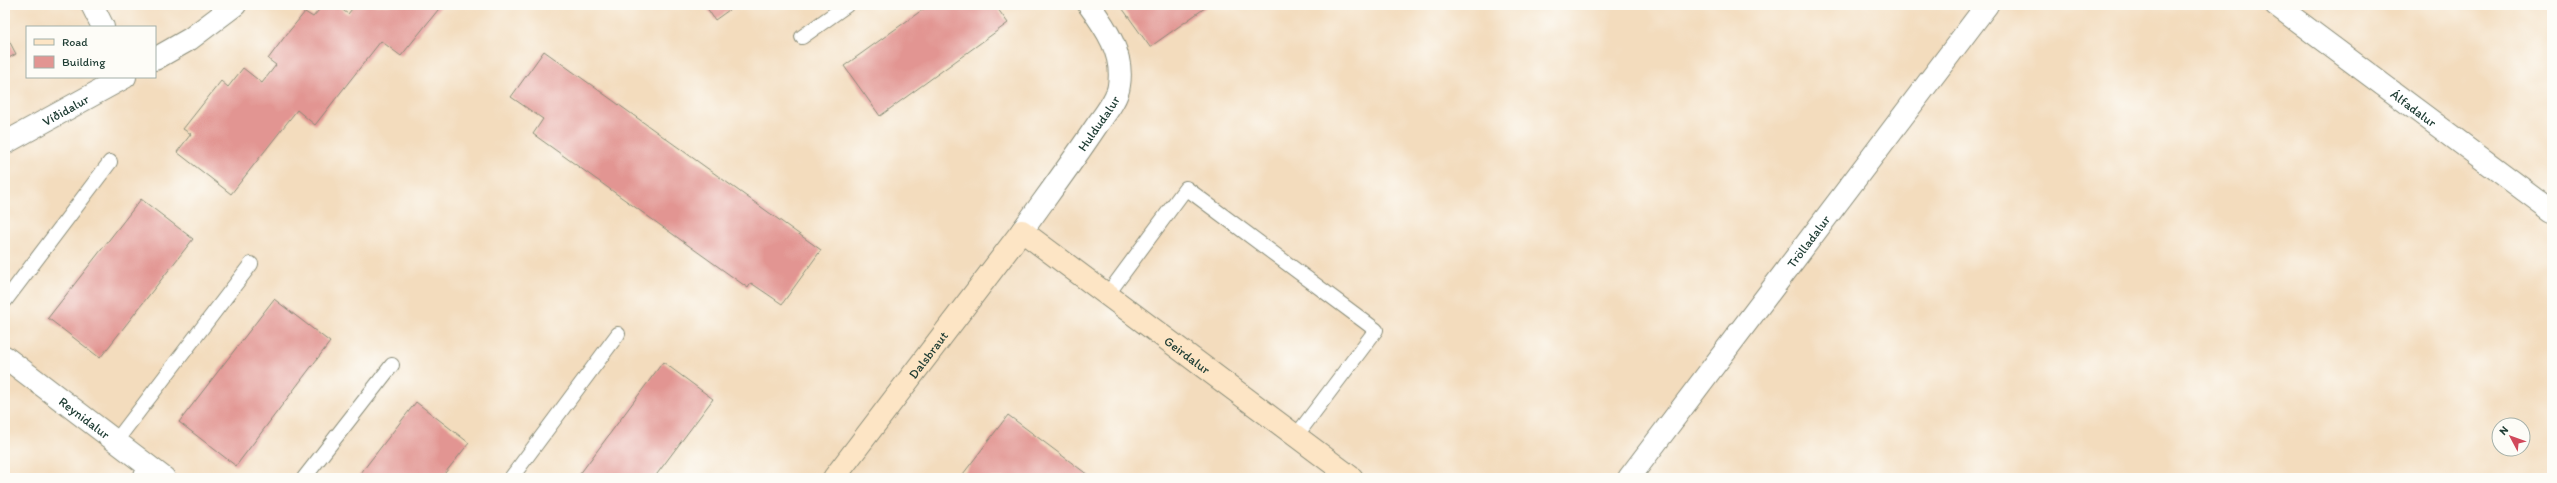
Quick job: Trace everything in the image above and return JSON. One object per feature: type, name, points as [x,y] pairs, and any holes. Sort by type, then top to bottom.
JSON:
[{"type":"street","points":[[92,5],[102,26]]},
{"type":"street","points":[[156,59],[190,38],[235,5]]},
{"type":"street","name":"Huldudalur","points":[[1022,231],[1082,148],[1108,109],[1119,86],[1118,61],[1110,34],[1089,5]]},
{"type":"street","name":"Trölladalur","points":[[1629,478],[1987,5]]},
{"type":"street","name":"Álfadalur","points":[[2276,5],[2552,211]]},
{"type":"street","name":"Víðidalur","points":[[5,143],[123,78]]},
{"type":"street","name":"Geirdalur","points":[[1022,231],[1352,478]]},
{"type":"street","name":"Dalsbraut","points":[[834,478],[1022,231]]},
{"type":"street","name":"Reynidalur","points":[[5,357],[116,441],[151,474]]},
{"type":"lane","points":[[802,37],[847,5]]},
{"type":"lane","points":[[5,301],[110,162]]},
{"type":"lane","points":[[1107,295],[1186,188],[1376,330],[1296,436]]},
{"type":"lane","points":[[116,441],[250,264]]},
{"type":"lane","points":[[511,478],[618,334]]},
{"type":"lane","points":[[304,478],[392,365]]},
{"type":"building","points":[[323,5],[336,5],[348,14],[355,5],[442,5],[401,56],[381,41],[315,125],[297,110],[231,194],[177,152],[191,134],[183,129],[221,81],[228,87],[243,68],[262,83],[276,65],[268,59],[286,35],[305,12],[313,17]]},
{"type":"building","points":[[705,5],[736,5],[715,20]]},
{"type":"building","points":[[929,5],[995,5],[1008,23],[880,116],[844,66]]},
{"type":"building","points":[[1120,5],[1209,5],[1150,47]]},
{"type":"building","points":[[5,33],[16,54],[5,60]]},
{"type":"building","points":[[544,51],[821,250],[782,304],[751,283],[748,288],[533,134],[543,119],[511,97]]},
{"type":"building","points":[[141,199],[193,239],[100,358],[48,318]]},
{"type":"building","points":[[274,299],[330,342],[236,466],[179,422]]},
{"type":"building","points":[[663,362],[713,399],[654,478],[577,478]]},
{"type":"building","points":[[416,402],[469,443],[441,478],[357,478]]},
{"type":"building","points":[[1008,415],[1092,478],[960,478]]}]
